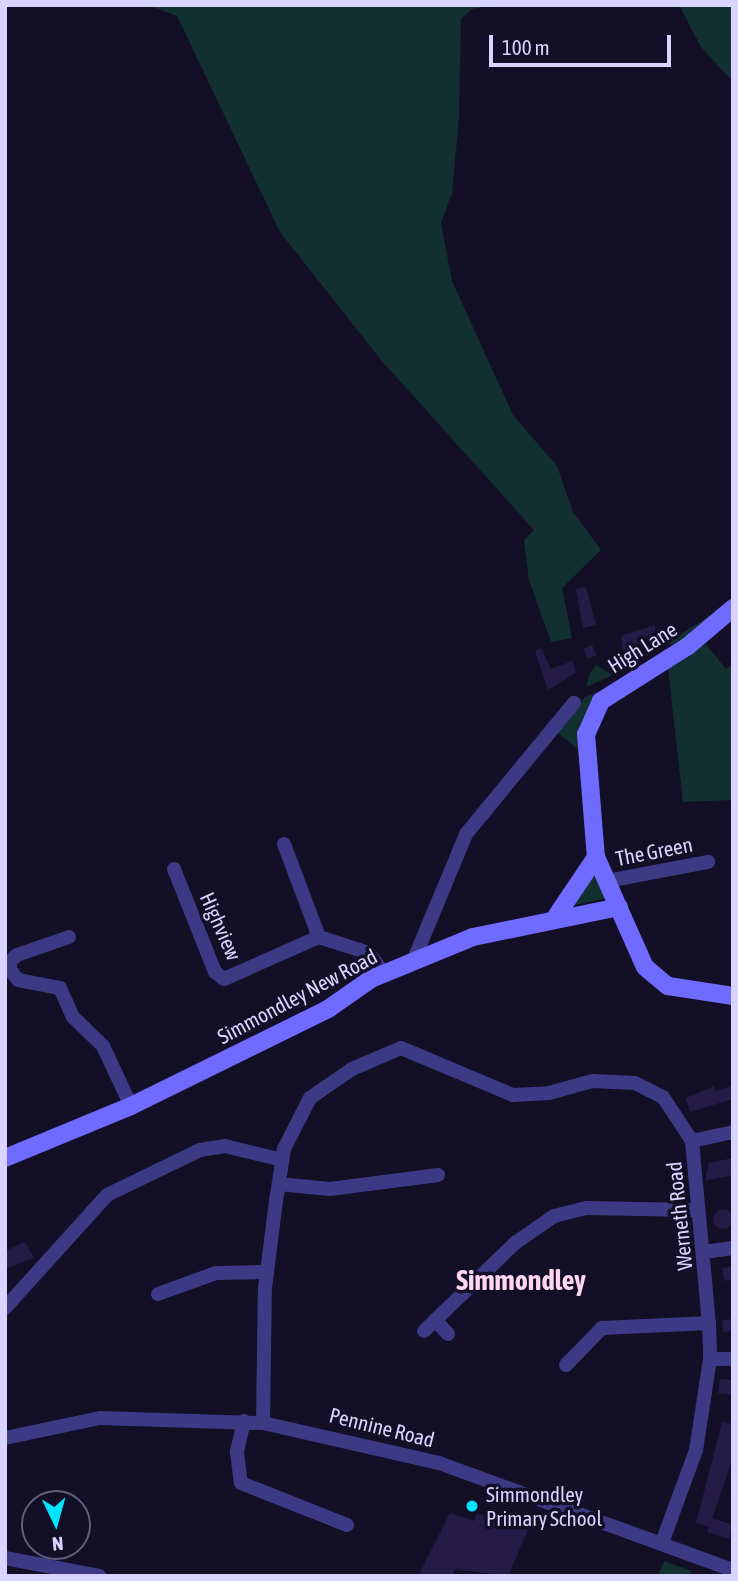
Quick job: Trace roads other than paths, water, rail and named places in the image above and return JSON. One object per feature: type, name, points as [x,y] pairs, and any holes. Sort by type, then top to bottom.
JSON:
[{"type":"street","name":"High Lane","points":[[733,608],[688,646],[627,680],[592,717],[586,761],[596,857],[645,967],[668,986],[733,996]]},
{"type":"street","points":[[412,964],[466,834],[574,703]]},
{"type":"street","points":[[284,845],[318,937],[369,953],[384,974]]},
{"type":"street","points":[[557,915],[596,857]]},
{"type":"street","name":"The Green","points":[[607,881],[708,862]]},
{"type":"street","name":"Highview","points":[[174,869],[215,972],[224,979],[318,937]]},
{"type":"street","name":"Simmondley New Road","points":[[5,1158],[131,1106],[384,974],[500,927],[557,915],[619,907]]},
{"type":"street","points":[[69,937],[52,941],[7,961],[18,980],[60,988],[73,1017],[103,1046],[131,1106]]},
{"type":"street","points":[[52,941],[57,956]]},
{"type":"street","name":"Werneth Road","points":[[263,1423],[267,1272],[282,1160],[294,1120],[310,1098],[352,1069],[401,1048],[513,1095],[592,1081],[635,1083],[663,1097],[692,1141],[695,1210],[704,1252],[709,1323],[710,1359],[696,1450],[662,1543]]},
{"type":"street","points":[[692,1141],[733,1132]]},
{"type":"street","points":[[5,1308],[107,1195],[201,1150],[225,1146],[282,1160]]},
{"type":"street","points":[[279,1184],[330,1189],[438,1175]]},
{"type":"street","points":[[424,1331],[514,1243],[554,1216],[586,1208],[695,1210]]},
{"type":"street","points":[[704,1252],[733,1248]]},
{"type":"street","points":[[158,1294],[216,1273],[267,1272]]},
{"type":"street","points":[[435,1320],[448,1334]]},
{"type":"street","points":[[566,1365],[602,1328],[709,1323]]},
{"type":"street","points":[[710,1359],[733,1359]]},
{"type":"street","name":"Pennine Road","points":[[5,1438],[100,1418],[244,1420],[263,1423],[439,1463],[733,1570]]},
{"type":"street","points":[[244,1420],[237,1452],[241,1483],[347,1524]]},
{"type":"street","points":[[5,1558],[99,1576]]},
{"type":"place","name":"Simmondley Primary School","points":[[472,1506]]},
{"type":"district","name":"Simmondley","points":[[521,1280]]}]
